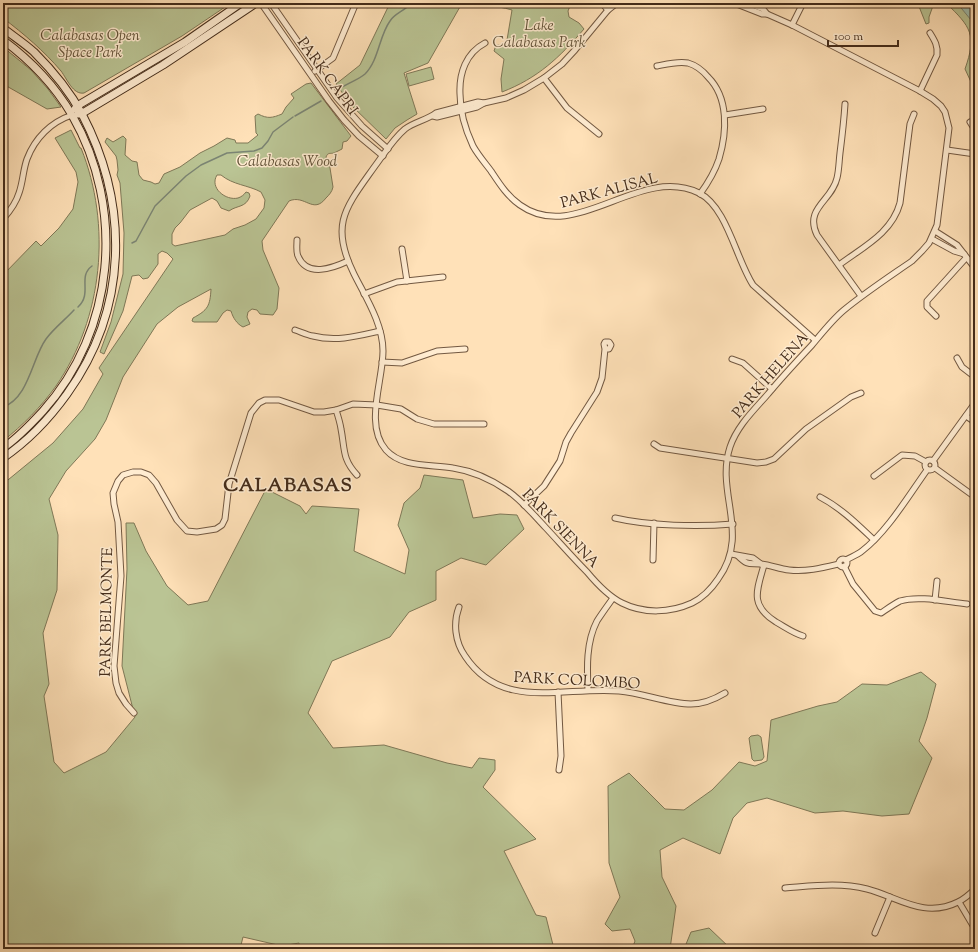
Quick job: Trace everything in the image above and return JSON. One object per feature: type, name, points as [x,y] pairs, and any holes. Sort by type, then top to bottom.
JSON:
[{"type":"street","points":[[72,115],[77,106],[185,42],[241,3]]},
{"type":"street","points":[[3,219],[12,208],[19,193],[27,159],[33,145],[53,123],[72,115],[81,114],[163,65],[256,3]]},
{"type":"street","name":"PARK CAPRI","points":[[261,3],[329,101],[344,120],[359,136],[383,156]]},
{"type":"street","name":"PARK CAPRI","points":[[271,3],[316,69],[348,112],[388,149]]},
{"type":"street","points":[[310,73],[333,58],[356,3]]},
{"type":"street","points":[[602,3],[608,10]]},
{"type":"street","name":"PARK SIENNA","points":[[617,3],[608,10],[562,64],[544,78],[524,90],[506,98],[484,103],[477,107],[462,109],[437,117],[433,116],[406,128],[388,149],[350,200],[341,226],[342,240],[348,261],[375,316],[380,331],[382,342],[382,362],[375,424],[377,434],[385,450],[400,460],[410,463],[453,468],[476,474],[492,481],[524,505],[602,589],[613,598],[628,606],[645,610]]},
{"type":"street","points":[[747,3],[763,9],[766,14]]},
{"type":"street","points":[[792,25],[803,3]]},
{"type":"street","points":[[737,4],[792,25],[920,90],[933,99],[945,112],[948,128],[947,150],[975,154]]},
{"type":"street","points":[[3,28],[34,52],[58,80],[77,106],[95,141],[102,161],[114,209],[116,243],[110,295],[100,331],[83,370],[57,407],[40,427],[3,458]]},
{"type":"street","points":[[920,90],[937,55],[938,49],[936,42],[930,33]]},
{"type":"street","points":[[3,40],[37,70],[72,115],[91,157],[97,175],[104,209],[106,244],[101,294],[92,327],[75,366],[51,403],[3,448]]},
{"type":"street","name":"PARK ALISAL","points":[[485,43],[476,48],[469,55],[464,66],[460,86],[462,109],[467,131],[474,147],[508,195],[521,206],[538,214],[553,217],[570,215],[658,187],[672,186],[686,188],[700,194],[714,206],[722,218],[746,275],[753,285],[815,340]]},
{"type":"street","points":[[657,66],[672,63],[688,64],[703,71],[717,89],[723,103],[725,127],[719,158],[715,170],[700,194]]},
{"type":"street","points":[[544,78],[567,108],[599,134]]},
{"type":"street","points":[[845,104],[838,177],[832,190],[815,212],[813,218],[814,229],[817,235],[861,296]]},
{"type":"street","points":[[725,115],[763,109]]},
{"type":"street","points":[[839,265],[883,233],[892,222],[897,212],[900,203],[910,124],[914,114]]},
{"type":"street","points":[[970,122],[975,130]]},
{"type":"street","name":"PARK HELENA","points":[[645,610],[661,611],[694,602],[716,583],[725,570],[733,545],[733,524],[726,472],[727,458],[738,430],[815,340],[842,312],[861,296],[912,261],[932,239],[938,221],[947,150]]},
{"type":"street","points":[[935,231],[957,245],[975,268]]},
{"type":"street","points":[[932,239],[965,256]]},
{"type":"street","points":[[297,240],[298,256],[304,264],[313,269],[324,270],[334,268],[348,261]]},
{"type":"street","points":[[402,249],[407,281]]},
{"type":"street","points":[[936,316],[927,307],[928,301],[965,256]]},
{"type":"street","points":[[364,294],[397,282],[443,277]]},
{"type":"street","points":[[295,330],[314,337],[334,338],[351,338],[380,331]]},
{"type":"street","points":[[382,362],[402,363],[437,351],[465,349]]},
{"type":"street","points":[[524,505],[544,486],[560,461],[566,442],[597,392],[602,378],[605,349]]},
{"type":"street","points":[[957,358],[962,367],[975,377]]},
{"type":"street","points":[[732,359],[743,364],[772,389]]},
{"type":"street","points":[[654,444],[660,448],[757,463],[766,462],[774,459],[806,429],[851,398],[861,393]]},
{"type":"street","name":"PARK BELMONTE","points":[[134,713],[119,694],[114,666],[121,576],[118,522],[113,493],[118,481],[123,475],[133,472],[141,472],[149,475],[177,520],[187,531],[197,532],[216,529],[222,525],[225,519],[229,484],[251,413],[259,403],[265,400],[279,400],[314,412],[336,410],[353,404],[377,405],[401,410],[417,419],[434,424],[484,424]]},
{"type":"street","points":[[933,461],[975,403]]},
{"type":"street","points":[[336,410],[341,428],[346,460],[349,467],[357,475]]},
{"type":"street","points":[[966,416],[975,422]]},
{"type":"street","points":[[874,476],[902,455],[915,456],[926,462],[928,460],[933,461]]},
{"type":"street","points":[[933,461],[935,468],[975,497]]},
{"type":"street","points":[[926,462],[925,467],[927,470]]},
{"type":"street","points":[[839,564],[839,560],[846,560],[862,551],[874,540],[889,523],[927,470],[932,470],[935,468]]},
{"type":"street","points":[[820,497],[838,508],[874,540]]},
{"type":"street","points":[[615,518],[631,522],[692,525],[733,524]]},
{"type":"street","points":[[653,560],[654,523]]},
{"type":"street","points":[[731,554],[750,557],[762,564]]},
{"type":"street","points":[[738,556],[743,561],[752,565],[762,564],[790,570],[812,570],[839,564],[840,566],[844,566],[854,584],[875,612],[881,613],[900,602],[912,599],[967,604]]},
{"type":"street","points":[[749,564],[750,557]]},
{"type":"street","points":[[844,566],[847,563],[846,560]]},
{"type":"street","points":[[762,564],[757,599],[760,608],[770,618],[793,632],[803,636]]},
{"type":"street","points":[[935,600],[937,581]]},
{"type":"street","points":[[588,690],[588,664],[592,634],[597,621],[613,598]]},
{"type":"street","name":"PARK COLOMBO","points":[[459,607],[455,617],[456,632],[461,651],[475,670],[501,687],[512,691],[528,693],[588,690],[620,691],[692,705],[703,703],[725,693]]},
{"type":"street","points":[[558,692],[561,756],[559,770]]},
{"type":"street","points":[[785,888],[835,884],[867,889],[914,907],[931,908],[949,906],[959,902],[975,890]]},
{"type":"street","points":[[875,933],[890,897]]},
{"type":"street","points":[[959,902],[975,929]]},
{"type":"green space","name":"Calabasas Open Space Park","points":[[3,3],[231,3],[182,36],[84,93],[80,93],[73,89],[61,71],[48,57],[3,18]]},
{"type":"green space","name":"Lake Calabasas Park","points":[[390,3],[567,3],[570,6],[568,11],[569,17],[579,23],[584,29],[557,58],[537,74],[502,92],[501,79],[504,59],[494,51],[496,45],[506,46],[512,10],[493,6],[461,5],[428,63],[404,73],[417,114],[395,128],[386,139],[351,105],[336,84],[360,65]]},
{"type":"green space","points":[[916,3],[934,3],[929,17],[929,23],[926,24],[918,4]]},
{"type":"green space","points":[[946,3],[975,3],[975,84],[971,82],[965,69],[971,48],[969,32],[966,25]]},
{"type":"green space","points":[[3,47],[31,70],[48,89],[61,107],[47,109],[3,84]]},
{"type":"green space","points":[[431,67],[434,79],[409,86],[406,74]]},
{"type":"green space","name":"Calabasas Wood","points":[[311,83],[351,136],[347,141],[343,142],[342,149],[328,154],[326,157],[330,168],[333,187],[329,195],[317,205],[300,200],[289,201],[262,241],[263,250],[279,288],[277,309],[273,315],[260,314],[257,310],[252,309],[248,312],[247,317],[250,324],[243,327],[233,316],[231,311],[227,310],[217,322],[192,321],[193,318],[205,310],[209,304],[211,289],[178,307],[157,324],[123,377],[106,420],[95,439],[66,471],[49,499],[58,535],[57,590],[43,633],[49,684],[44,696],[54,762],[64,773],[106,752],[135,717],[122,666],[127,569],[126,523],[134,523],[146,551],[167,586],[188,605],[208,601],[266,489],[300,506],[306,514],[312,506],[359,509],[354,551],[405,574],[409,550],[398,525],[404,503],[420,488],[424,475],[463,480],[473,518],[500,514],[517,515],[524,529],[486,565],[461,558],[436,571],[436,600],[409,612],[390,637],[332,661],[308,713],[333,748],[384,745],[447,763],[472,768],[479,758],[495,760],[495,770],[483,787],[536,839],[504,851],[536,915],[546,917],[554,949],[299,949],[299,943],[282,946],[243,937],[240,949],[3,949],[3,484],[53,443],[83,409],[103,374],[99,368],[173,259],[167,253],[162,251],[158,254],[158,264],[148,278],[143,279],[139,275],[132,276],[123,311],[104,354],[100,352],[111,322],[123,274],[124,233],[120,183],[117,175],[117,160],[116,156],[105,142],[107,138],[113,142],[123,136],[126,139],[125,155],[132,161],[137,162],[139,175],[143,180],[155,184],[159,183],[164,174],[180,167],[200,153],[227,138],[235,140],[236,143],[248,143],[258,135],[256,133],[255,116],[258,114],[265,117],[270,117],[282,114],[294,98],[291,94],[306,84]],"holes":[[[217,175],[221,175],[230,181],[261,192],[265,200],[264,208],[256,219],[233,229],[225,235],[175,246],[172,244],[172,234],[175,228],[190,210],[212,198],[217,201],[221,208],[229,211],[246,203],[250,196],[249,193],[246,192],[238,198],[229,198],[217,189],[215,180]]]},
{"type":"green space","points":[[71,130],[81,148],[91,178],[97,208],[99,239],[98,270],[93,301],[84,331],[72,359],[56,386],[18,429],[3,441],[3,275],[36,241],[41,246],[59,228],[73,209],[78,182],[76,172],[55,138]]},
{"type":"green space","points":[[921,672],[936,684],[919,741],[932,758],[909,814],[882,816],[843,811],[815,813],[767,798],[747,803],[733,818],[720,854],[683,838],[660,850],[662,877],[676,906],[670,949],[632,949],[635,941],[630,929],[612,931],[605,924],[620,897],[609,863],[608,786],[629,773],[665,809],[684,810],[712,790],[739,762],[755,766],[767,761],[771,720],[837,702],[862,684],[887,685]]},
{"type":"green space","points":[[758,735],[761,737],[764,757],[762,760],[754,761],[752,759],[749,738],[751,736]]},
{"type":"green space","points":[[709,928],[731,949],[684,949],[691,932]]},
{"type":"shaded area","points":[[957,3],[975,3],[975,28],[971,20]]},
{"type":"waterway","points":[[341,88],[365,74],[370,68],[386,27],[395,16],[411,3]]},
{"type":"waterway","points":[[295,116],[321,101]]},
{"type":"waterway","points":[[132,243],[136,241],[155,206],[186,176],[201,165],[227,153],[254,151],[262,148],[273,132],[293,117]]},
{"type":"waterway","points":[[78,307],[84,296],[86,275],[92,266]]},
{"type":"waterway","points":[[3,407],[12,402],[19,395],[46,339],[52,331],[74,310]]},
{"type":"district","name":"CALABASAS","points":[[288,484]]}]
